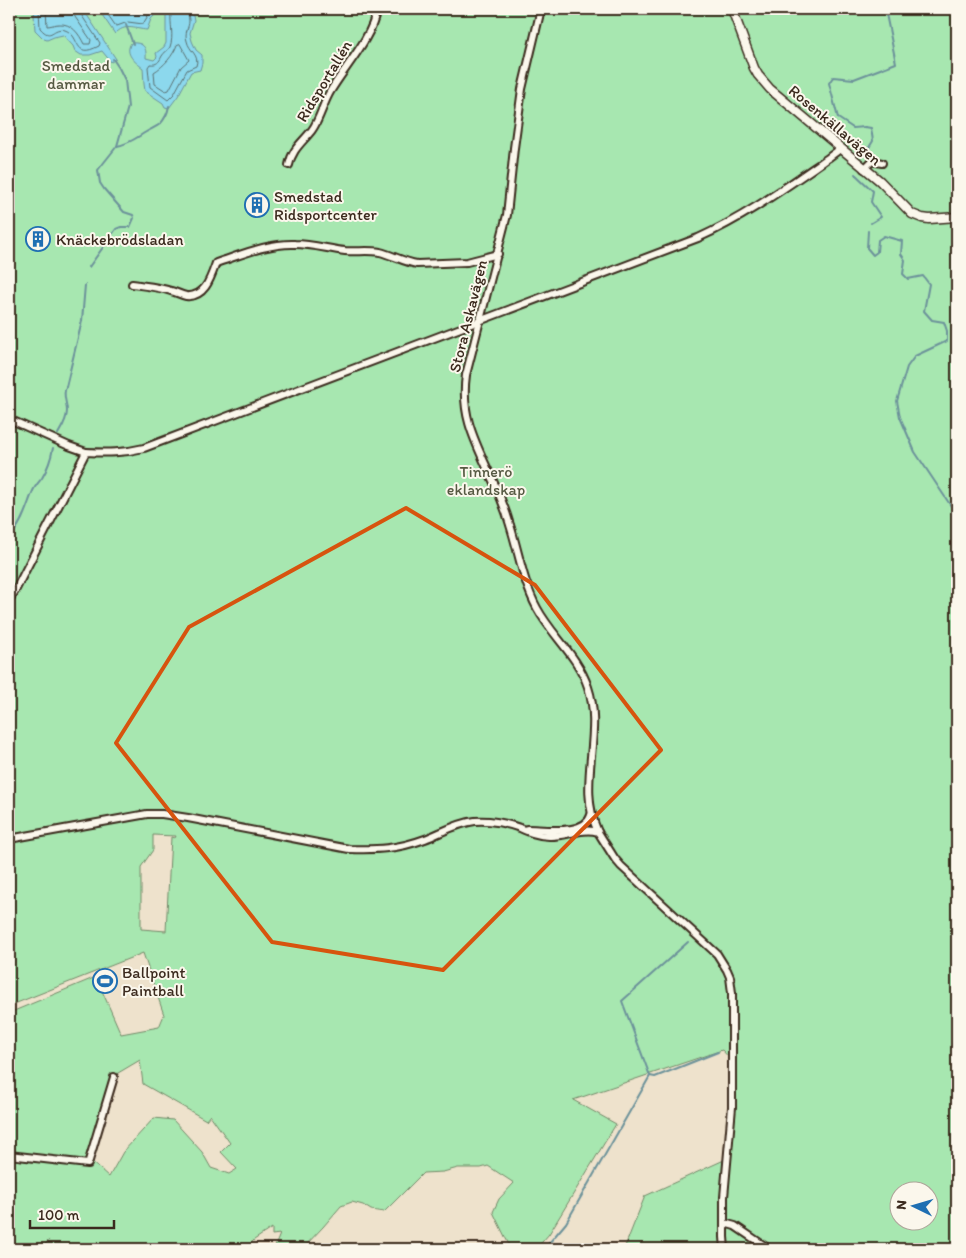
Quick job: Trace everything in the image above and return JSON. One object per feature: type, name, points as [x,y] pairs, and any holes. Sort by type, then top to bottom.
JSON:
[{"type":"street","name":"Ridsportallén","points":[[289,165],[294,151],[312,129],[331,91],[365,40],[377,9]]},
{"type":"street","name":"Stora Askavägen","points":[[541,9],[522,89],[508,215],[466,375],[464,395],[468,422],[510,525],[533,600],[544,619],[576,661],[591,694],[593,717],[589,785],[591,815],[598,832],[621,866],[717,954],[730,977],[732,1004],[732,1107],[724,1197],[726,1249]]},
{"type":"street","name":"Rosenkällavägen","points":[[732,9],[758,75],[770,89],[887,188],[912,214],[929,219],[957,217]]},
{"type":"street","points":[[9,419],[86,452],[115,453],[144,448],[698,238],[742,216],[840,149]]},
{"type":"street","points":[[864,169],[872,161],[882,163]]},
{"type":"street","points":[[132,284],[162,288],[184,296],[190,296],[203,290],[208,285],[216,264],[263,248],[279,245],[295,244],[345,251],[381,252],[408,263],[417,264],[467,262],[498,254]]},
{"type":"street","points":[[9,600],[86,452]]},
{"type":"street","points":[[9,839],[147,814],[188,818],[349,848],[369,850],[390,849],[408,845],[457,825],[472,822],[493,821],[534,834],[547,836],[587,830],[598,832]]},
{"type":"street","points":[[522,829],[567,829],[588,823],[591,815]]},
{"type":"street","points":[[9,1155],[88,1164],[114,1077]]},
{"type":"street","points":[[724,1223],[735,1226],[769,1249]]},
{"type":"highlighted area","points":[[406,508],[535,585],[661,750],[443,970],[272,942],[116,743],[189,627]]},
{"type":"green space","name":"Tinnerö eklandskap","points":[[9,9],[957,9],[957,1249],[624,1249],[645,1196],[724,1160],[726,1176],[733,1062],[722,1050],[573,1100],[616,1124],[549,1234],[536,1249],[511,1249],[493,1212],[499,1199],[514,1183],[488,1166],[423,1173],[384,1212],[371,1210],[363,1205],[352,1202],[341,1206],[305,1246],[294,1245],[290,1249],[274,1249],[280,1234],[272,1235],[272,1228],[254,1240],[246,1249],[42,1249],[49,1240],[40,1249],[9,1249],[9,1013],[96,977],[121,1034],[159,1027],[164,1015],[143,953],[9,1006]],"holes":[[[153,835],[176,836],[175,838],[171,837],[166,931],[141,929],[141,867],[153,850]],[[140,1060],[143,1084],[206,1120],[210,1115],[230,1143],[221,1152],[237,1169],[229,1174],[211,1168],[202,1152],[173,1120],[154,1118],[123,1152],[109,1177],[89,1159],[113,1076]]]},
{"type":"water","name":"Smedstad dammar","points":[[35,9],[83,9],[116,59],[111,62],[102,51],[90,55],[81,55],[75,51],[63,35],[47,40],[44,39],[35,30]]},
{"type":"water","name":"Smedstad dammar","points":[[98,9],[158,9],[151,19],[147,30],[126,28],[115,34]]},
{"type":"water","name":"Smedstad dammar","points":[[164,9],[195,9],[192,12],[194,20],[190,33],[196,50],[202,55],[200,70],[191,72],[169,108],[145,91],[143,68],[131,57],[129,51],[131,43],[138,43],[145,48],[146,58],[154,60],[157,57],[156,53],[166,43],[166,13]]},
{"type":"waterway","points":[[865,154],[873,141],[871,128],[853,128],[838,118],[829,83],[833,77],[854,79],[896,63],[885,9]]},
{"type":"waterway","points":[[126,25],[133,44]]},
{"type":"waterway","points":[[89,267],[116,229],[130,227],[134,218],[133,215],[124,212],[104,189],[100,183],[98,170],[117,146],[128,107],[125,80],[113,59]]},
{"type":"waterway","points":[[117,146],[129,142],[160,124],[169,106]]},
{"type":"waterway","points":[[855,174],[873,191],[871,202],[881,217],[871,223]]},
{"type":"waterway","points":[[868,231],[867,248],[873,255],[877,252],[878,240],[884,236],[902,241],[901,254],[905,260],[903,274],[908,279],[923,276],[929,284],[924,311],[932,320],[944,322],[947,331],[947,341],[915,356],[907,367],[897,401],[900,417],[915,452],[957,515]]},
{"type":"waterway","points":[[58,434],[67,414],[64,393],[82,321],[85,285]]},
{"type":"waterway","points":[[9,534],[13,533],[19,524],[34,489],[48,467],[53,448]]},
{"type":"waterway","points":[[544,1249],[566,1223],[650,1076],[622,1001],[688,942]]},
{"type":"waterway","points":[[650,1076],[655,1077],[718,1052]]},
{"type":"place","name":"Smedstad Ridsportcenter","points":[[257,205]]},
{"type":"place","name":"Knäckebrödsladan","points":[[38,239]]},
{"type":"place","name":"Ballpoint Paintball","points":[[105,981]]}]
